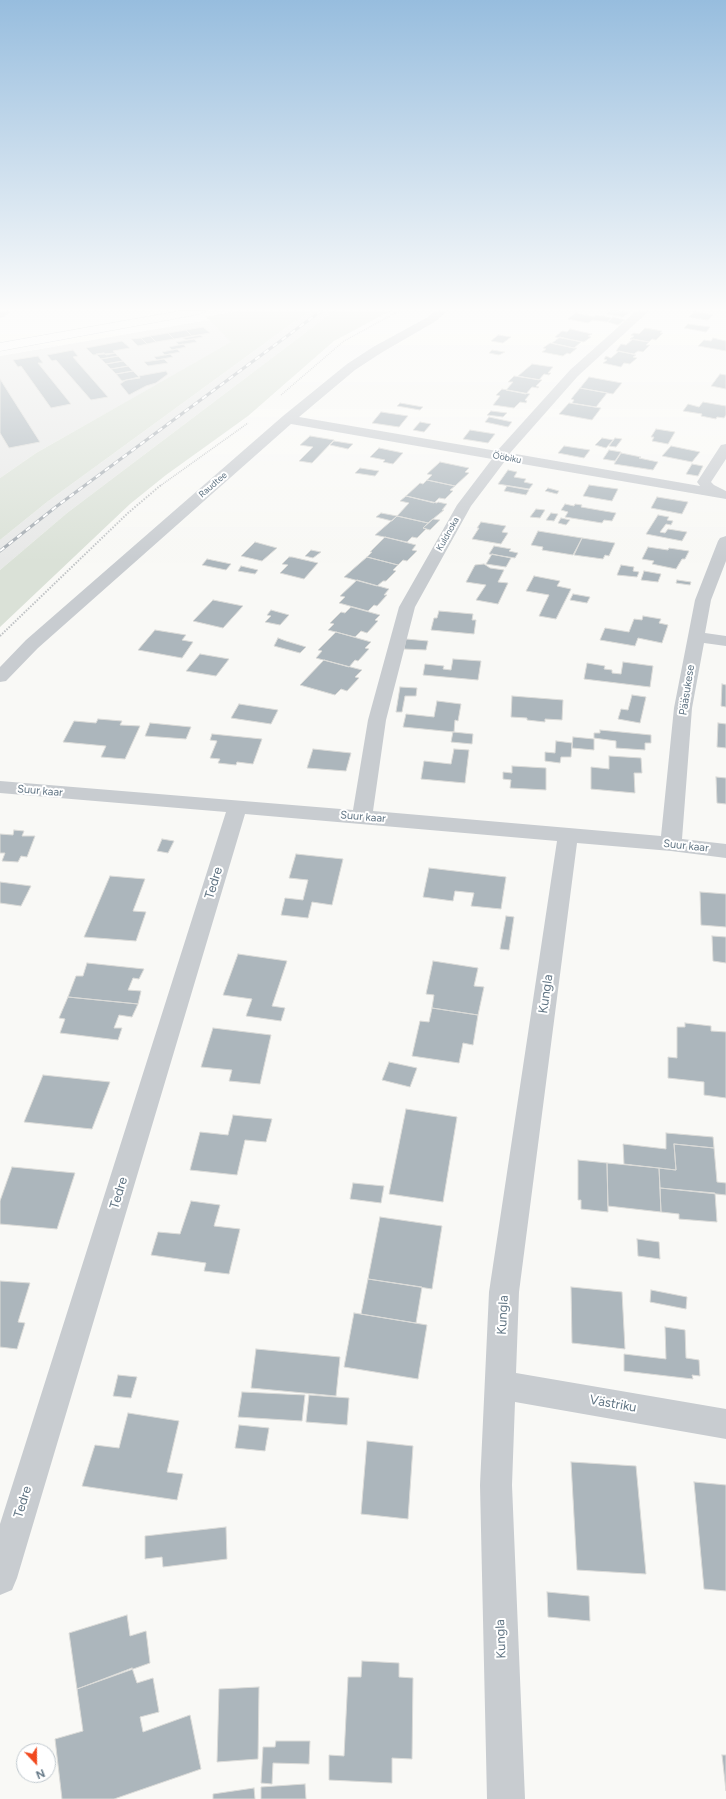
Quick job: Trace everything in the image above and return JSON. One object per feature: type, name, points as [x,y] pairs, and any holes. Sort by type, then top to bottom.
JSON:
[{"type":"street","name":"Raudtee","points":[[0,677],[32,644],[317,395]]},
{"type":"street","name":"Kuldnoka","points":[[362,817],[377,720],[407,607],[464,505],[500,457],[555,395]]},
{"type":"street","name":"Ööbiku","points":[[288,419],[725,496]]},
{"type":"street","points":[[725,496],[709,488],[704,482],[726,448]]},
{"type":"street","name":"Pääsukese","points":[[671,844],[683,708],[703,600],[726,541]]},
{"type":"street","points":[[696,637],[726,642]]},
{"type":"street","name":"Suur kaar","points":[[0,787],[671,844],[726,851]]},
{"type":"street","name":"Tedre","points":[[0,1578],[237,808]]},
{"type":"street","name":"Kungla","points":[[506,1799],[496,1485],[504,1292],[568,836]]},
{"type":"street","name":"Västriku","points":[[500,1385],[726,1424]]},
{"type":"path","points":[[0,636],[128,513],[158,487],[251,421]]},
{"type":"shaded area","points":[[0,395],[138,395],[36,453],[0,478]]},
{"type":"shaded area","points":[[138,395],[194,395],[47,502],[0,540],[0,478],[36,453]]},
{"type":"shaded area","points":[[194,395],[223,395],[67,513],[0,570],[0,540],[47,502]]},
{"type":"shaded area","points":[[223,395],[272,395],[248,416],[166,475],[130,504],[0,627],[0,570],[67,513]]},
{"type":"building","points":[[0,395],[10,395],[40,442],[9,448],[0,433]]},
{"type":"building","points":[[42,395],[64,395],[71,404],[51,408]]},
{"type":"building","points":[[87,395],[106,395],[108,397],[91,400]]},
{"type":"building","points":[[496,395],[529,395],[525,400],[527,401],[526,403],[520,402],[514,408],[493,405],[500,396]]},
{"type":"building","points":[[574,395],[605,395],[596,407],[572,403],[574,400],[571,399]]},
{"type":"building","points":[[703,402],[726,406],[726,415],[724,418],[717,417],[716,419],[701,416],[702,414],[683,411],[688,404],[699,407]]},
{"type":"building","points":[[400,403],[423,407],[420,410],[397,406]]},
{"type":"building","points":[[569,403],[601,408],[592,420],[559,414]]},
{"type":"building","points":[[491,411],[507,413],[503,417],[487,415]]},
{"type":"building","points":[[381,412],[408,416],[399,427],[372,423]]},
{"type":"building","points":[[489,417],[512,422],[508,427],[485,422]]},
{"type":"building","points":[[420,422],[431,424],[424,432],[413,430]]},
{"type":"building","points":[[656,429],[675,432],[668,444],[652,441],[654,437],[651,437]]},
{"type":"building","points":[[470,430],[495,434],[488,443],[463,439]]},
{"type":"building","points":[[310,436],[334,440],[312,463],[299,461],[313,447],[300,445]]},
{"type":"building","points":[[602,438],[613,440],[606,448],[595,445]]},
{"type":"building","points":[[615,438],[622,439],[616,447],[609,446]]},
{"type":"building","points":[[334,441],[353,444],[348,449],[330,445]]},
{"type":"building","points":[[564,446],[590,450],[584,458],[558,453]]},
{"type":"building","points":[[671,446],[700,452],[692,462],[662,456]]},
{"type":"building","points":[[379,448],[403,453],[393,464],[383,462],[385,460],[370,457]]},
{"type":"building","points":[[609,450],[621,452],[615,461],[603,459]]},
{"type":"building","points":[[621,453],[658,462],[653,470],[614,464]]},
{"type":"building","points":[[440,462],[469,468],[465,472],[469,473],[455,486],[427,480],[432,475],[427,474]]},
{"type":"building","points":[[692,464],[703,466],[698,476],[686,474]]},
{"type":"building","points":[[360,468],[379,471],[375,476],[355,473]]},
{"type":"building","points":[[508,470],[517,472],[514,477],[526,479],[524,482],[533,484],[529,489],[498,484]]},
{"type":"building","points":[[427,480],[455,486],[450,490],[453,491],[445,499],[439,498],[434,503],[406,496],[420,483],[423,484]]},
{"type":"building","points":[[589,485],[618,489],[612,501],[583,496]]},
{"type":"building","points":[[507,486],[529,490],[526,495],[504,491]]},
{"type":"building","points":[[548,488],[559,491],[557,494],[545,491]]},
{"type":"building","points":[[406,496],[447,504],[442,510],[444,510],[428,523],[397,516],[409,503],[400,501]]},
{"type":"building","points":[[657,497],[688,502],[682,514],[651,508]]},
{"type":"building","points":[[565,504],[574,506],[575,504],[582,505],[581,507],[616,513],[612,521],[604,520],[602,523],[565,517],[568,512],[561,510]]},
{"type":"building","points":[[536,509],[545,510],[540,518],[530,517]]},
{"type":"building","points":[[381,513],[397,516],[392,521],[376,517]]},
{"type":"building","points":[[551,513],[558,514],[554,521],[546,520]]},
{"type":"building","points":[[658,515],[669,517],[667,520],[673,521],[671,525],[666,524],[660,532],[665,533],[668,529],[687,532],[682,541],[646,534]]},
{"type":"building","points":[[397,516],[428,523],[423,528],[426,529],[417,538],[412,537],[407,542],[375,535]]},
{"type":"building","points":[[561,518],[570,520],[566,525],[558,523]]},
{"type":"building","points":[[433,519],[440,520],[430,530],[423,528]]},
{"type":"building","points":[[481,522],[506,526],[502,532],[508,533],[501,544],[472,539]]},
{"type":"building","points":[[538,531],[582,538],[573,555],[542,550],[543,547],[531,545]]},
{"type":"building","points":[[385,537],[416,545],[412,550],[417,551],[407,561],[403,560],[398,565],[367,557]]},
{"type":"building","points":[[582,538],[615,543],[609,556],[605,555],[603,559],[574,555]]},
{"type":"building","points":[[255,542],[277,548],[262,561],[241,556]]},
{"type":"building","points":[[494,546],[511,549],[509,551],[518,553],[515,558],[489,554]]},
{"type":"building","points":[[648,547],[689,551],[685,559],[682,559],[676,569],[652,564],[654,561],[642,559]]},
{"type":"building","points":[[311,550],[321,552],[313,558],[305,556]]},
{"type":"building","points":[[492,554],[511,558],[506,567],[486,564]]},
{"type":"building","points":[[289,557],[318,563],[304,579],[280,573],[288,565],[282,564]]},
{"type":"building","points":[[367,557],[398,565],[393,570],[396,571],[386,581],[383,581],[377,586],[344,577]]},
{"type":"building","points":[[207,559],[231,564],[226,570],[202,565]]},
{"type":"building","points":[[484,564],[490,568],[504,570],[498,582],[508,583],[498,604],[476,600],[486,585],[466,582],[475,565]]},
{"type":"building","points":[[621,565],[634,567],[633,571],[639,572],[637,577],[617,575]]},
{"type":"building","points":[[241,566],[258,570],[255,574],[238,571]]},
{"type":"building","points":[[644,571],[661,574],[658,582],[641,580]]},
{"type":"building","points":[[534,576],[560,581],[557,586],[571,589],[556,619],[539,616],[549,595],[526,591]]},
{"type":"building","points":[[357,580],[389,589],[384,595],[387,595],[377,606],[374,605],[368,611],[339,603],[345,597],[340,596]]},
{"type":"building","points":[[677,580],[691,582],[690,585],[676,583]]},
{"type":"building","points":[[573,594],[590,597],[587,603],[570,600]]},
{"type":"building","points":[[213,600],[243,606],[223,628],[193,621]]},
{"type":"building","points":[[351,607],[380,615],[375,620],[378,621],[367,633],[361,631],[355,637],[328,630],[334,624],[330,623],[341,612],[345,613]]},
{"type":"building","points":[[271,610],[289,615],[280,625],[265,622],[271,616],[267,615]]},
{"type":"building","points":[[439,611],[473,614],[472,620],[476,620],[474,634],[431,630],[434,618],[437,618]]},
{"type":"building","points":[[643,616],[661,619],[659,623],[668,625],[662,643],[638,638],[635,646],[600,640],[605,628],[629,632],[634,619],[642,620]]},
{"type":"building","points":[[155,630],[186,635],[182,640],[193,642],[182,658],[138,650]]},
{"type":"building","points":[[336,632],[371,642],[365,648],[369,649],[358,661],[355,660],[349,667],[316,658],[322,651],[318,650]]},
{"type":"building","points":[[278,638],[306,647],[300,653],[274,646]]},
{"type":"building","points":[[406,639],[428,641],[426,650],[404,649]]},
{"type":"building","points":[[200,654],[229,659],[216,676],[186,671]]},
{"type":"building","points":[[453,659],[481,661],[478,680],[423,675],[425,664],[444,666],[443,669],[451,670]]},
{"type":"building","points":[[324,660],[362,670],[355,677],[359,678],[347,691],[341,689],[335,695],[300,685]]},
{"type":"building","points":[[623,662],[653,666],[650,687],[584,679],[587,663],[605,666],[604,669],[612,670],[612,673],[621,674]]},
{"type":"building","points":[[722,684],[726,685],[726,707],[721,706]]},
{"type":"building","points":[[400,687],[417,688],[416,696],[405,696],[402,712],[396,712]]},
{"type":"building","points":[[632,695],[646,697],[640,723],[618,719],[621,709],[628,710]]},
{"type":"building","points":[[512,696],[563,700],[562,720],[545,719],[545,722],[527,720],[527,718],[511,717]]},
{"type":"building","points":[[437,701],[461,704],[458,721],[455,720],[454,732],[403,727],[406,714],[434,717]]},
{"type":"building","points":[[239,704],[278,710],[271,724],[231,718]]},
{"type":"building","points":[[98,719],[122,721],[120,725],[140,726],[125,759],[101,757],[106,746],[63,742],[74,721],[96,723]]},
{"type":"building","points":[[150,723],[191,727],[186,739],[145,736]]},
{"type":"building","points":[[718,723],[726,724],[726,748],[717,747]]},
{"type":"building","points":[[600,730],[651,735],[651,743],[645,743],[645,750],[616,748],[616,741],[594,738],[594,733],[600,733]]},
{"type":"building","points":[[453,732],[473,734],[472,744],[451,742]]},
{"type":"building","points":[[212,734],[262,739],[253,764],[237,762],[236,765],[218,763],[220,759],[210,758],[217,741],[210,740]]},
{"type":"building","points":[[573,737],[594,739],[594,750],[572,748]]},
{"type":"building","points":[[556,741],[572,743],[571,757],[561,757],[560,763],[545,761],[545,752],[555,753]]},
{"type":"building","points":[[313,749],[351,753],[346,771],[307,768]]},
{"type":"building","points":[[454,749],[469,750],[465,783],[421,779],[424,761],[451,764]]},
{"type":"building","points":[[609,756],[641,758],[642,773],[634,773],[635,793],[591,789],[591,767],[609,769]]},
{"type":"building","points":[[512,766],[546,768],[546,790],[510,788],[511,780],[503,779],[503,772],[512,773]]},
{"type":"building","points":[[716,777],[726,778],[726,804],[717,803]]},
{"type":"building","points":[[14,830],[24,831],[22,836],[35,836],[27,857],[21,856],[18,862],[2,861],[5,853],[0,853],[0,834],[13,835]]},
{"type":"building","points":[[162,839],[174,841],[168,853],[157,851]]},
{"type":"building","points":[[296,854],[343,859],[332,905],[312,902],[308,918],[281,915],[285,898],[303,900],[308,880],[289,878]]},
{"type":"building","points":[[429,868],[506,877],[501,909],[471,906],[474,893],[455,891],[453,901],[423,897]]},
{"type":"building","points":[[110,876],[145,879],[133,911],[146,912],[136,941],[84,937]]},
{"type":"building","points":[[0,882],[31,886],[21,906],[0,903]]},
{"type":"building","points":[[700,892],[726,894],[726,927],[701,925]]},
{"type":"building","points":[[506,916],[514,917],[509,950],[500,949]]},
{"type":"building","points":[[712,936],[726,937],[726,963],[713,961]]},
{"type":"building","points":[[238,954],[287,961],[272,1006],[285,1008],[281,1021],[246,1016],[252,999],[223,995]]},
{"type":"building","points":[[433,961],[478,968],[474,986],[484,987],[478,1015],[432,1008],[434,995],[426,994]]},
{"type":"building","points":[[87,963],[144,969],[139,979],[133,978],[128,990],[141,991],[138,1004],[68,997],[76,976],[83,976]]},
{"type":"building","points":[[68,997],[138,1004],[132,1017],[119,1015],[114,1028],[122,1028],[118,1040],[60,1033],[65,1019],[59,1018]]},
{"type":"building","points":[[432,1008],[478,1015],[473,1045],[463,1043],[459,1063],[412,1056],[420,1021],[429,1022]]},
{"type":"building","points":[[685,1023],[711,1026],[711,1031],[726,1032],[726,1098],[704,1095],[704,1082],[668,1078],[668,1057],[677,1058],[677,1027],[685,1027]]},
{"type":"building","points":[[213,1028],[271,1035],[260,1084],[229,1081],[232,1070],[201,1067]]},
{"type":"building","points":[[389,1062],[417,1068],[410,1087],[382,1080]]},
{"type":"building","points":[[43,1075],[110,1082],[92,1129],[24,1122]]},
{"type":"building","points":[[406,1109],[457,1117],[443,1202],[389,1194]]},
{"type":"building","points":[[233,1115],[272,1119],[266,1142],[245,1140],[237,1175],[190,1170],[200,1132],[228,1135]]},
{"type":"building","points":[[666,1133],[713,1137],[714,1148],[674,1144],[676,1170],[624,1164],[623,1144],[666,1149]]},
{"type":"building","points":[[674,1144],[714,1148],[717,1182],[726,1183],[726,1195],[660,1188],[659,1168],[676,1170]]},
{"type":"building","points":[[578,1160],[607,1163],[608,1212],[581,1209],[581,1200],[578,1200]]},
{"type":"building","points":[[607,1163],[659,1168],[661,1212],[608,1206]]},
{"type":"building","points":[[12,1167],[75,1173],[57,1229],[0,1224],[0,1201]]},
{"type":"building","points":[[353,1183],[384,1186],[381,1203],[350,1199]]},
{"type":"building","points":[[660,1188],[715,1193],[717,1222],[679,1219],[679,1214],[661,1212]]},
{"type":"building","points":[[191,1201],[220,1205],[214,1226],[240,1229],[229,1274],[204,1271],[206,1263],[151,1255],[158,1232],[180,1234]]},
{"type":"building","points":[[380,1217],[442,1226],[432,1289],[368,1279]]},
{"type":"building","points":[[637,1239],[659,1242],[660,1259],[638,1256]]},
{"type":"building","points":[[368,1279],[422,1287],[416,1323],[361,1314]]},
{"type":"building","points":[[0,1281],[30,1283],[18,1322],[25,1323],[17,1349],[0,1347]]},
{"type":"building","points":[[571,1287],[622,1292],[625,1349],[572,1343]]},
{"type":"building","points":[[651,1290],[687,1297],[686,1309],[650,1302]]},
{"type":"building","points":[[354,1313],[427,1325],[418,1379],[344,1367]]},
{"type":"building","points":[[665,1327],[685,1330],[686,1358],[699,1360],[700,1376],[692,1375],[693,1379],[624,1371],[624,1354],[666,1359]]},
{"type":"building","points":[[256,1349],[340,1357],[336,1396],[251,1388]]},
{"type":"building","points":[[118,1375],[137,1377],[131,1398],[113,1396]]},
{"type":"building","points":[[242,1392],[305,1395],[302,1421],[238,1417]]},
{"type":"building","points":[[309,1395],[349,1398],[347,1425],[306,1422]]},
{"type":"building","points":[[128,1413],[179,1421],[167,1472],[183,1474],[177,1500],[82,1486],[95,1445],[119,1448]]},
{"type":"building","points":[[239,1425],[269,1428],[265,1451],[235,1448]]},
{"type":"building","points":[[367,1441],[413,1446],[408,1519],[361,1514]]},
{"type":"building","points":[[571,1462],[636,1466],[646,1574],[577,1570]]},
{"type":"building","points":[[694,1482],[726,1485],[726,1591],[704,1589]]},
{"type":"building","points":[[226,1527],[227,1559],[163,1567],[162,1557],[145,1559],[145,1536]]},
{"type":"building","points":[[547,1592],[589,1596],[590,1621],[548,1617]]},
{"type":"building","points":[[127,1615],[130,1636],[146,1631],[150,1663],[77,1689],[69,1633]]},
{"type":"building","points":[[362,1661],[399,1663],[399,1677],[413,1678],[412,1759],[392,1758],[392,1783],[329,1780],[329,1755],[344,1756],[348,1677],[361,1677]]},
{"type":"building","points":[[132,1668],[137,1683],[153,1678],[159,1712],[140,1717],[143,1732],[190,1715],[201,1769],[114,1799],[62,1799],[55,1739],[83,1731],[77,1689]]},
{"type":"building","points":[[259,1687],[258,1759],[217,1762],[219,1689]]},
{"type":"building","points":[[276,1741],[310,1741],[309,1764],[273,1763],[272,1784],[261,1783],[263,1747],[275,1747]]},
{"type":"building","points":[[722,1755],[726,1755],[726,1791]]},
{"type":"building","points":[[305,1784],[306,1799],[261,1799],[261,1787]]},
{"type":"building","points":[[254,1788],[255,1799],[213,1799],[213,1794]]},
{"type":"railway","points":[[0,551],[57,506],[207,395]]}]
